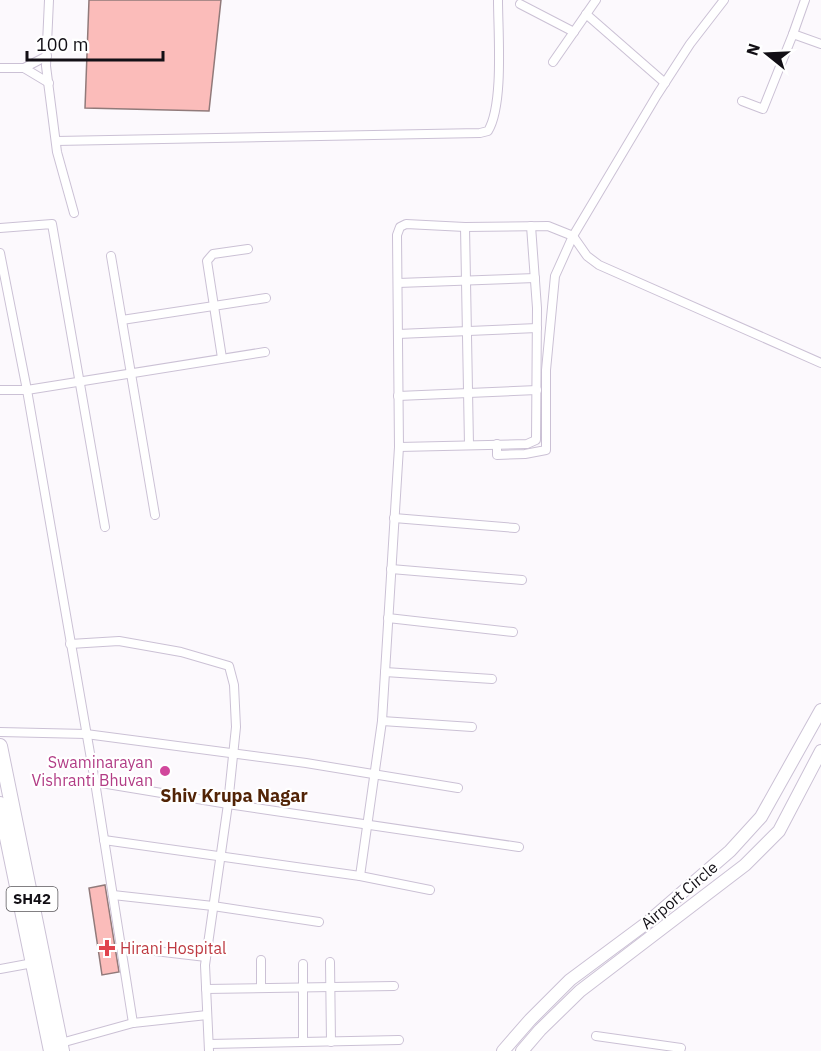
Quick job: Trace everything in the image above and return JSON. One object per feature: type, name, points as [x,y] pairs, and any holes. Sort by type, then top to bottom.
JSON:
[{"type":"main road","name":"Airport Circle","points":[[503,1051],[570,980],[648,922],[730,851],[761,817],[821,710]]},
{"type":"main road","name":"SH42","points":[[0,747],[58,1048]]},
{"type":"main road","name":"Airport Circle","points":[[522,1051],[580,991],[746,865],[779,831],[821,751]]},
{"type":"main road","name":"SH42","points":[[0,804],[33,963],[58,1048]]},
{"type":"street","points":[[49,0],[47,56],[49,83],[56,141],[74,213]]},
{"type":"street","points":[[56,141],[325,137],[488,131],[492,124],[498,87],[498,0]]},
{"type":"street","points":[[553,62],[596,0]]},
{"type":"street","points":[[497,444],[497,455],[525,454],[546,450],[546,370],[555,276],[573,236],[665,83],[690,44],[724,0]]},
{"type":"street","points":[[742,101],[763,109],[805,0]]},
{"type":"street","points":[[520,4],[574,32]]},
{"type":"street","points":[[586,14],[665,83]]},
{"type":"street","points":[[793,34],[821,44]]},
{"type":"street","points":[[0,68],[24,68],[47,56]]},
{"type":"street","points":[[24,68],[49,83]]},
{"type":"street","points":[[0,228],[52,224],[105,527]]},
{"type":"street","points":[[360,876],[382,721],[399,447],[397,236],[400,227],[406,224],[465,227],[548,226],[573,236],[587,256],[599,265],[821,363]]},
{"type":"street","points":[[399,447],[527,444],[537,440],[537,328],[531,225]]},
{"type":"street","points":[[465,227],[469,445]]},
{"type":"street","points":[[222,358],[207,261],[208,257],[213,254],[248,249]]},
{"type":"street","points":[[0,253],[27,390],[95,782],[133,1023]]},
{"type":"street","points":[[111,256],[155,515]]},
{"type":"street","points":[[398,283],[534,278]]},
{"type":"street","points":[[122,320],[266,298]]},
{"type":"street","points":[[398,334],[537,328]]},
{"type":"street","points":[[0,390],[27,390],[265,352]]},
{"type":"street","points":[[398,396],[537,390]]},
{"type":"street","points":[[394,518],[515,528]]},
{"type":"street","points":[[391,569],[522,580]]},
{"type":"street","points":[[387,618],[513,632]]},
{"type":"street","points":[[70,644],[119,641],[181,652],[229,666],[234,685],[236,717],[228,804],[206,957],[209,1048],[262,1047],[303,1042],[399,1040]]},
{"type":"street","points":[[385,672],[492,679]]},
{"type":"street","points":[[382,721],[472,728]]},
{"type":"street","points":[[0,732],[86,734],[458,788]]},
{"type":"street","points":[[95,782],[519,847]]},
{"type":"street","points":[[104,840],[360,876],[430,890]]},
{"type":"street","points":[[113,895],[213,906],[319,922]]},
{"type":"street","points":[[121,947],[206,957]]},
{"type":"street","points":[[261,960],[261,988]]},
{"type":"street","points":[[330,962],[331,1042]]},
{"type":"street","points":[[0,969],[33,963]]},
{"type":"street","points":[[303,964],[303,1042]]},
{"type":"street","points":[[206,989],[394,986]]},
{"type":"street","points":[[58,1048],[133,1023],[207,1015]]},
{"type":"street","points":[[596,1036],[681,1048],[680,1051]]},
{"type":"building","points":[[89,0],[221,0],[209,111],[85,108]]},
{"type":"building","points":[[105,885],[119,972],[102,975],[89,888]]},
{"type":"place","name":"Swaminarayan Vishranti Bhuvan","points":[[165,771]]},
{"type":"place","name":"Hirani Hospital","points":[[107,948]]},
{"type":"district","name":"Shiv Krupa Nagar","points":[[234,796]]}]
